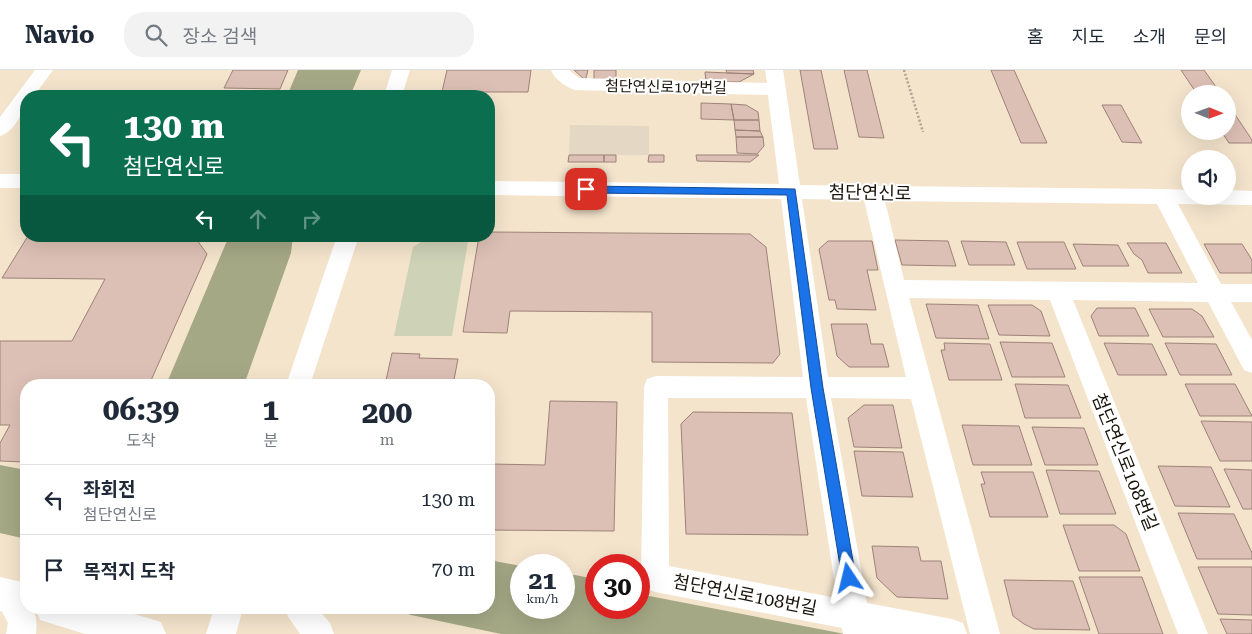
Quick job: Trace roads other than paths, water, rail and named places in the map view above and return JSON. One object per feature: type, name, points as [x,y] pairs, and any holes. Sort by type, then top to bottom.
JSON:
[{"type":"main road","points":[[74,614],[148,634]]},
{"type":"street","points":[[29,90],[44,70]]},
{"type":"street","points":[[394,90],[401,70]]},
{"type":"street","name":"첨단연신로107번길","points":[[560,70],[575,84],[657,79],[776,79],[791,192]]},
{"type":"street","points":[[0,130],[20,103]]},
{"type":"street","points":[[0,181],[20,181]]},
{"type":"street","name":"첨단연신로","points":[[495,188],[1252,198]]},
{"type":"street","points":[[791,192],[817,388],[857,625]]},
{"type":"street","points":[[873,193],[895,289],[985,634]]},
{"type":"street","points":[[1163,196],[1252,363]]},
{"type":"street","points":[[300,379],[346,242]]},
{"type":"street","points":[[895,289],[1252,293]]},
{"type":"street","name":"첨단연신로108번길","points":[[1058,291],[1193,634]]},
{"type":"street","name":"첨단연신로108번길","points":[[922,388],[656,387],[655,578],[857,625],[952,634]]},
{"type":"street","points":[[15,596],[20,612]]},
{"type":"street","points":[[21,614],[23,621],[21,634]]},
{"type":"street","points":[[221,634],[227,614]]},
{"type":"street","points":[[304,614],[319,634]]}]
